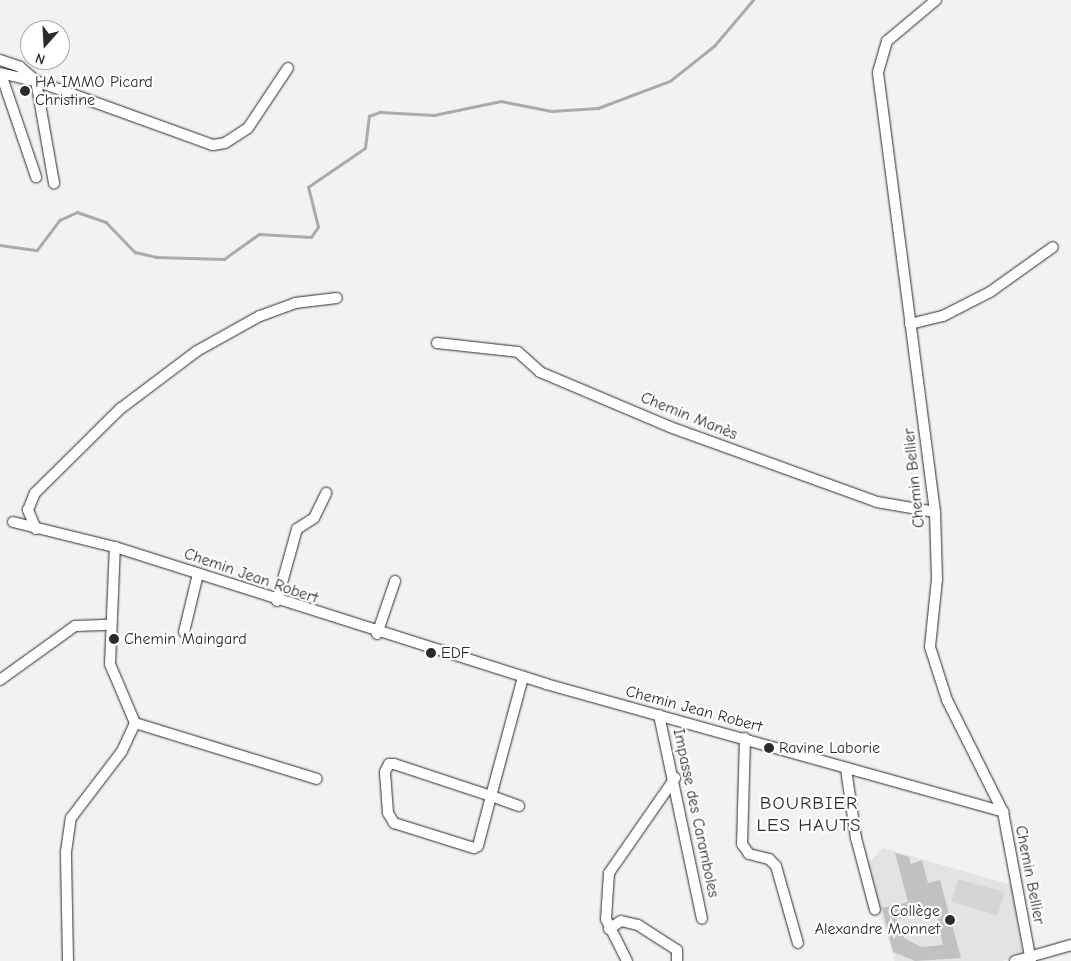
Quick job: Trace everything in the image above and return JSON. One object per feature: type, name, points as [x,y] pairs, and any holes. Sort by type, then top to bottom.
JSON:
[{"type":"street","name":"Chemin Bellier","points":[[936,0],[887,41],[879,62],[910,324],[935,512],[937,580],[931,652],[947,700],[1003,812],[1031,959]]},
{"type":"street","points":[[0,60],[20,67],[36,81],[54,183]]},
{"type":"street","points":[[1,73],[36,81],[201,143],[226,143],[248,128],[288,68]]},
{"type":"street","points":[[1,73],[36,178]]},
{"type":"street","points":[[910,324],[943,316],[990,292],[1053,247]]},
{"type":"street","points":[[36,529],[28,510],[35,493],[120,409],[197,351],[260,316],[295,303],[337,298]]},
{"type":"street","name":"Chemin Manès","points":[[438,343],[518,352],[540,372],[670,427],[877,502],[935,512]]},
{"type":"street","points":[[277,601],[297,529],[315,516],[326,493]]},
{"type":"street","name":"Chemin Jean Robert","points":[[13,522],[115,547],[377,634],[523,677],[1003,812]]},
{"type":"street","points":[[68,961],[66,852],[71,818],[122,751],[135,723],[110,664],[110,625],[115,547]]},
{"type":"street","points":[[184,632],[198,574]]},
{"type":"street","points":[[377,634],[395,581]]},
{"type":"street","points":[[0,680],[75,626],[110,625]]},
{"type":"street","points":[[518,806],[491,796],[394,764],[385,767],[388,813],[394,823],[469,848],[478,846],[491,796],[523,677]]},
{"type":"street","name":"Impasse des Caramboles","points":[[659,715],[675,778],[702,918]]},
{"type":"street","points":[[135,723],[317,779]]},
{"type":"street","points":[[745,738],[742,844],[749,854],[769,859],[776,866],[798,943]]},
{"type":"street","points":[[846,768],[856,838],[875,910]]},
{"type":"street","points":[[627,961],[609,929],[604,903],[609,873],[675,778]]},
{"type":"street","points":[[609,929],[621,921],[638,924],[677,950],[677,961]]},
{"type":"street","points":[[1015,961],[1031,959],[1071,945]]},
{"type":"shaded area","name":"Collège Alexandre Monnet","points":[[883,848],[1012,885],[1023,955],[1002,961],[895,961],[866,866]]},
{"type":"shaded area","points":[[958,879],[1004,892],[998,915],[951,902]]},
{"type":"building","name":"Collège Alexandre Monnet","points":[[895,853],[909,857],[911,864],[922,860],[928,883],[940,880],[961,958],[915,961],[893,952],[882,908],[908,902]],"holes":[[[935,906],[943,945],[921,947],[904,938],[899,919]]]},
{"type":"waterway","points":[[0,245],[37,250],[60,220],[77,212],[106,222],[135,252],[156,257],[224,259],[259,234],[311,237],[318,227],[308,187],[365,148],[369,116],[380,112],[434,115],[501,101],[551,111],[598,108],[670,81],[714,46],[753,0]]},
{"type":"place","name":"HA IMMO Picard Christine","points":[[25,91]]},
{"type":"place","name":"Chemin Maingard","points":[[114,639]]},
{"type":"place","name":"EDF","points":[[431,653]]},
{"type":"place","name":"Ravine Laborie","points":[[769,748]]},
{"type":"place","name":"Collège Alexandre Monnet","points":[[950,920]]},
{"type":"district","name":"BOURBIER LES HAUTS","points":[[809,815]]}]
